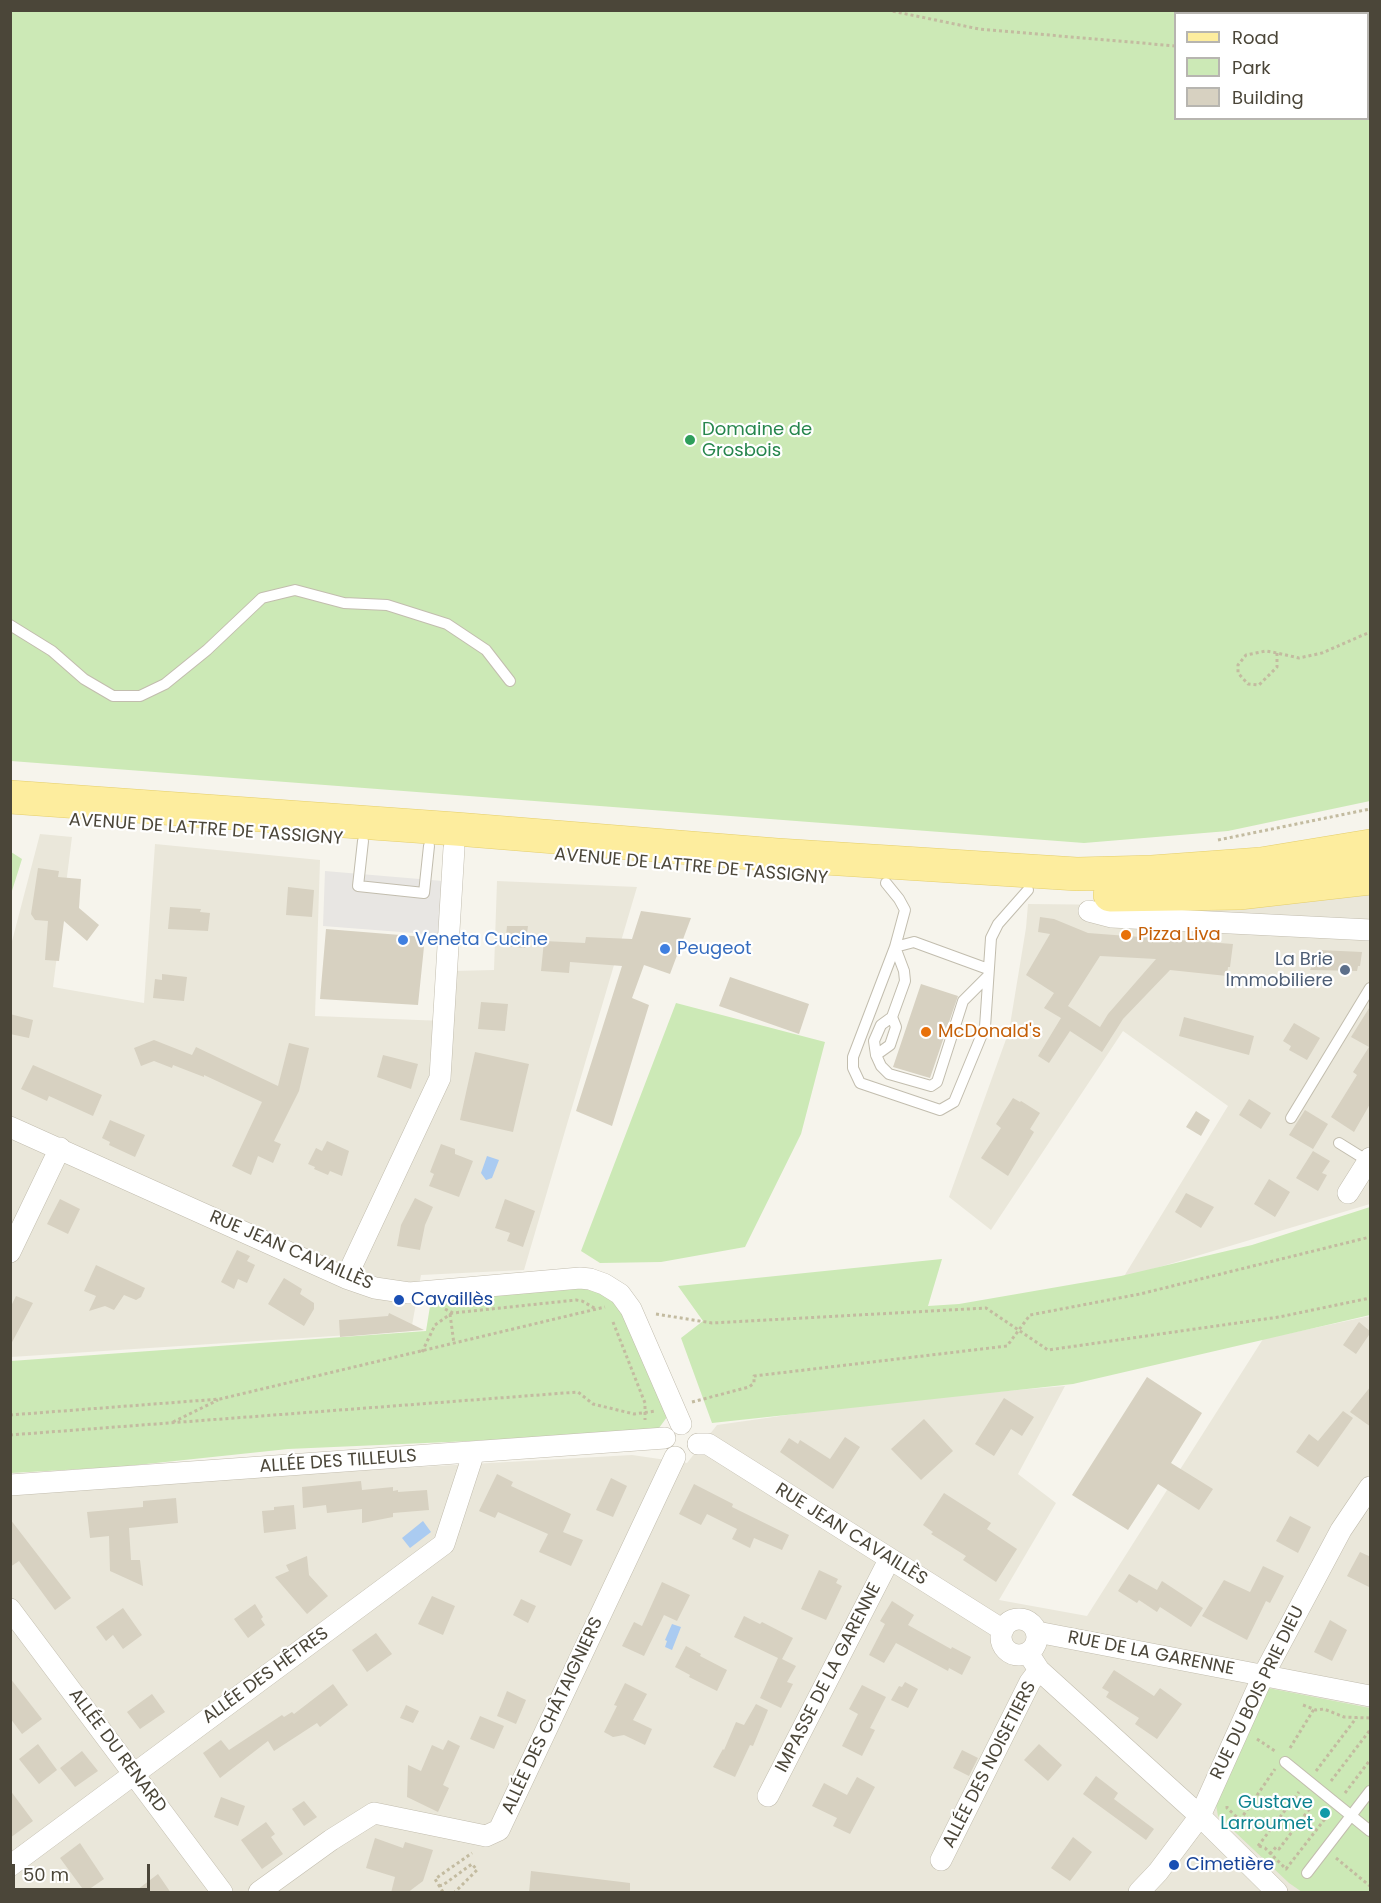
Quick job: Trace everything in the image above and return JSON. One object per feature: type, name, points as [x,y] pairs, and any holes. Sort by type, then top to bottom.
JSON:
[{"type":"main road","points":[[10,797],[777,855],[1077,874],[1142,873],[1261,864],[1371,846]]},
{"type":"main road","name":"AVENUE DE LATTRE DE TASSIGNY","points":[[10,815],[886,883],[1122,896],[1239,893],[1371,878]]},
{"type":"street","points":[[346,1278],[440,1078],[442,847]]},
{"type":"street","points":[[1089,911],[1112,917],[1371,930]]},
{"type":"street","name":"RUE JEAN CAVAILLÈS","points":[[10,1127],[346,1278],[385,1291],[409,1293],[580,1278],[604,1284],[620,1294],[631,1309],[673,1431]]},
{"type":"street","points":[[10,1252],[60,1149]]},
{"type":"street","points":[[1348,1194],[1369,1160]]},
{"type":"street","points":[[692,1428],[698,1438],[698,1444],[690,1456],[685,1458],[675,1456],[667,1449],[673,1431],[692,1428]]},
{"type":"street","name":"ALLÉE DES TILLEULS","points":[[10,1485],[474,1452],[673,1431]]},
{"type":"street","name":"RUE JEAN CAVAILLÈS","points":[[698,1444],[708,1444],[1003,1630]]},
{"type":"street","name":"ALLÉE DES HÊTRES","points":[[10,1866],[444,1544],[474,1452]]},
{"type":"street","name":"ALLÉE DES CHÂTAIGNIERS","points":[[486,1836],[499,1830],[675,1456]]},
{"type":"street","name":"RUE DU BOIS PRIE DIEU","points":[[1139,1893],[1158,1872],[1200,1816],[1263,1676],[1341,1530],[1371,1487]]},
{"type":"street","name":"IMPASSE DE LA GARENNE","points":[[768,1796],[889,1560]]},
{"type":"street","name":"ALLÉE DU RENARD","points":[[10,1609],[135,1773],[222,1893]]},
{"type":"street","points":[[1034,1662],[1037,1632],[1031,1622],[1020,1618],[1009,1622],[1001,1638],[1006,1649],[1034,1662],[1200,1816],[1277,1893]]},
{"type":"street","name":"RUE DE LA GARENNE","points":[[1037,1632],[1371,1696]]},
{"type":"street","name":"ALLÉE DES NOISETIERS","points":[[941,1860],[1030,1682],[1034,1662]]},
{"type":"street","points":[[259,1893],[331,1840],[374,1813],[486,1836]]},
{"type":"lane","points":[[10,625],[52,651],[84,679],[112,696],[140,696],[165,684],[207,650],[262,598],[295,590],[344,603],[387,605],[447,624],[486,650],[510,681]]},
{"type":"lane","points":[[363,841],[358,886],[424,893],[442,847]]},
{"type":"lane","points":[[886,883],[905,910],[895,947],[853,1057],[853,1068],[860,1083],[940,1110],[954,1102],[985,1027],[991,938],[998,924],[1028,890]]},
{"type":"lane","points":[[895,947],[914,942],[988,972]]},
{"type":"lane","points":[[895,947],[904,970],[904,981],[891,1017],[881,1025],[874,1041],[876,1055],[881,1066],[889,1074],[931,1086],[937,1082],[963,1001],[988,972]]},
{"type":"lane","points":[[1291,1118],[1371,988]]},
{"type":"lane","points":[[876,1055],[890,1045],[896,1027],[891,1017]]},
{"type":"lane","points":[[1339,1143],[1369,1160]]},
{"type":"lane","points":[[1285,1762],[1371,1831]]},
{"type":"lane","points":[[1307,1873],[1371,1791]]},
{"type":"path","points":[[887,10],[979,29],[1174,46]]},
{"type":"path","points":[[1277,653],[1277,668],[1259,685],[1248,684],[1238,673],[1238,665],[1246,655],[1266,651],[1277,653],[1299,658],[1322,653],[1371,632]]},
{"type":"path","points":[[1208,841],[1371,809]]},
{"type":"path","points":[[707,1398],[749,1387],[753,1383],[754,1376],[1003,1347],[1010,1343],[1030,1315],[1140,1294],[1371,1237]]},
{"type":"path","points":[[665,1317],[712,1323],[986,1308],[1048,1350],[1279,1317],[1371,1298]]},
{"type":"path","points":[[10,1415],[220,1399],[607,1306]]},
{"type":"path","points":[[422,1352],[435,1325],[452,1313],[454,1344]]},
{"type":"path","points":[[611,1317],[645,1403],[646,1414]]},
{"type":"path","points":[[10,1435],[578,1392],[592,1404],[634,1414]]},
{"type":"path","points":[[171,1423],[220,1399]]},
{"type":"path","points":[[1297,1703],[1316,1710],[1324,1709],[1344,1717],[1371,1718]]},
{"type":"path","points":[[1252,1749],[1257,1739],[1277,1752],[1287,1762],[1285,1762]]},
{"type":"path","points":[[1258,1846],[1265,1848],[1286,1869],[1371,1760]]},
{"type":"path","points":[[1227,1806],[1240,1820],[1235,1826]]},
{"type":"path","points":[[442,1893],[435,1879],[487,1845],[486,1836]]},
{"type":"path","points":[[1325,1850],[1371,1886]]},
{"type":"path","points":[[439,1886],[472,1864],[477,1870],[455,1893]]},
{"type":"shaded area","points":[[40,834],[72,837],[53,987],[144,1003],[155,844],[320,860],[315,1016],[444,1021],[453,971],[494,970],[497,881],[637,887],[524,1270],[421,1275],[411,1331],[11,1357],[11,945]]},
{"type":"shaded area","points":[[325,871],[443,881],[440,935],[323,926]]},
{"type":"shaded area","points":[[1370,891],[1370,1204],[1123,1278],[1228,1106],[1123,1031],[991,1230],[949,1197],[1009,1031],[1028,904],[1233,906]]},
{"type":"shaded area","points":[[1370,1316],[1370,1892],[11,1892],[11,1490],[632,1455],[687,1463],[717,1425],[886,1401],[1065,1386],[1018,1474],[1056,1503],[999,1600],[1087,1616],[1263,1339]]},
{"type":"green space","name":"Domaine de Grosbois","points":[[10,11],[1370,11],[1370,801],[1228,831],[1084,843],[11,761]]},
{"type":"green space","points":[[11,852],[22,859],[11,894]]},
{"type":"green space","points":[[676,1003],[825,1042],[801,1134],[745,1247],[661,1262],[600,1263],[581,1251]]},
{"type":"green space","points":[[1370,1207],[1370,1315],[1073,1384],[712,1423],[681,1338],[703,1321],[678,1286],[942,1259],[928,1306],[959,1304],[1121,1276],[1252,1245]]},
{"type":"green space","points":[[561,1286],[593,1290],[613,1298],[626,1317],[667,1417],[659,1428],[585,1436],[288,1449],[118,1467],[11,1473],[11,1361],[426,1331],[431,1300]]},
{"type":"green space","points":[[1268,1688],[1370,1708],[1370,1892],[1302,1892],[1289,1883],[1218,1816],[1216,1805]]},
{"type":"water","points":[[487,1156],[499,1160],[492,1178],[486,1180],[481,1173]]},
{"type":"water","points":[[423,1521],[431,1532],[410,1548],[402,1538]]},
{"type":"water","points":[[672,1624],[681,1627],[672,1650],[665,1647],[667,1641],[665,1640]]},
{"type":"building","points":[[38,868],[59,871],[58,877],[81,879],[79,908],[99,925],[87,941],[64,921],[59,961],[45,960],[48,921],[35,920],[31,914]]},
{"type":"building","points":[[288,887],[314,890],[312,917],[286,915]]},
{"type":"building","points":[[170,907],[201,909],[200,912],[210,913],[208,931],[168,929]]},
{"type":"building","points":[[641,911],[691,918],[670,974],[644,965],[632,998],[649,1005],[612,1126],[576,1111],[622,966],[570,962],[569,973],[541,971],[544,941],[585,943],[586,937],[632,939]]},
{"type":"building","points":[[1040,917],[1054,919],[1088,933],[1233,944],[1227,976],[1170,970],[1123,1019],[1102,1052],[1070,1031],[1049,1063],[1038,1056],[1061,1018],[1044,1008],[1054,993],[1026,975],[1050,934],[1038,932]],"holes":[[[1100,956],[1156,959],[1108,1014],[1100,1027],[1068,1006]]]},
{"type":"building","points":[[507,926],[528,926],[525,948],[505,946]]},
{"type":"building","points":[[326,929],[425,937],[418,1005],[320,999]]},
{"type":"building","points":[[1319,950],[1362,952],[1360,966],[1357,971],[1310,970]]},
{"type":"building","points":[[162,974],[187,977],[184,1001],[153,998],[155,979],[162,980]]},
{"type":"building","points":[[730,977],[809,1004],[799,1034],[719,1006]]},
{"type":"building","name":"McDonald's","points":[[921,984],[958,996],[930,1078],[893,1067]]},
{"type":"building","points":[[481,1002],[508,1004],[505,1031],[478,1029]]},
{"type":"building","points":[[1371,1005],[1370,1104],[1354,1132],[1331,1117],[1357,1075],[1353,1072],[1369,1047],[1351,1037]]},
{"type":"building","points":[[10,1014],[33,1020],[29,1038],[10,1034]]},
{"type":"building","points":[[1184,1017],[1254,1036],[1249,1055],[1179,1036]]},
{"type":"building","points":[[1294,1023],[1320,1038],[1307,1060],[1289,1050],[1291,1046],[1283,1041]]},
{"type":"building","points":[[154,1040],[192,1055],[196,1047],[278,1086],[289,1043],[309,1048],[299,1091],[274,1141],[281,1144],[273,1163],[258,1156],[251,1175],[232,1166],[262,1102],[204,1075],[204,1077],[173,1065],[172,1068],[154,1061],[141,1066],[134,1048]]},
{"type":"building","points":[[475,1052],[529,1064],[513,1132],[460,1120]]},
{"type":"building","points":[[383,1055],[418,1064],[411,1089],[377,1077]]},
{"type":"building","points":[[33,1065],[102,1095],[93,1116],[49,1096],[47,1101],[21,1089]]},
{"type":"building","points":[[1013,1098],[1040,1113],[1030,1129],[1034,1132],[1008,1176],[981,1158],[1001,1128],[996,1124]]},
{"type":"building","points":[[1249,1099],[1271,1113],[1261,1129],[1239,1115]]},
{"type":"building","points":[[1305,1110],[1328,1124],[1313,1149],[1289,1135]]},
{"type":"building","points":[[1196,1111],[1210,1120],[1201,1136],[1186,1127]]},
{"type":"building","points":[[110,1120],[145,1135],[135,1157],[109,1145],[110,1142],[102,1138]]},
{"type":"building","points":[[327,1141],[349,1151],[342,1176],[330,1171],[328,1175],[308,1164],[316,1148],[322,1151]]},
{"type":"building","points":[[441,1144],[455,1149],[455,1154],[473,1161],[459,1197],[429,1186],[434,1174],[430,1172]]},
{"type":"building","points":[[1313,1151],[1330,1161],[1322,1173],[1327,1175],[1318,1191],[1296,1178]]},
{"type":"building","points":[[1269,1179],[1290,1192],[1275,1217],[1254,1204]]},
{"type":"building","points":[[1186,1193],[1214,1207],[1201,1228],[1175,1212]]},
{"type":"building","points":[[415,1198],[433,1207],[425,1225],[420,1250],[397,1246],[401,1225]]},
{"type":"building","points":[[60,1199],[80,1209],[68,1234],[47,1224]]},
{"type":"building","points":[[505,1199],[535,1211],[523,1247],[507,1241],[510,1233],[495,1228]]},
{"type":"building","points":[[237,1250],[250,1256],[247,1261],[255,1265],[247,1283],[238,1279],[234,1289],[221,1282]]},
{"type":"building","points":[[96,1265],[145,1288],[141,1297],[136,1300],[124,1295],[114,1310],[105,1306],[89,1311],[96,1296],[84,1291]]},
{"type":"building","points":[[284,1278],[302,1289],[300,1294],[314,1303],[314,1309],[304,1326],[268,1304]]},
{"type":"building","points":[[16,1296],[33,1303],[10,1346],[10,1308]]},
{"type":"building","points":[[389,1313],[424,1330],[340,1337],[339,1320],[388,1316]]},
{"type":"building","points":[[1359,1322],[1371,1332],[1356,1354],[1343,1345]]},
{"type":"building","points":[[1147,1377],[1202,1413],[1171,1463],[1213,1489],[1199,1510],[1158,1484],[1128,1530],[1072,1495]]},
{"type":"building","points":[[1371,1386],[1371,1427],[1350,1412]]},
{"type":"building","points":[[1004,1398],[1034,1417],[1022,1436],[1011,1429],[994,1456],[975,1444]]},
{"type":"building","points":[[1343,1411],[1353,1418],[1318,1467],[1296,1452],[1309,1434],[1318,1441]]},
{"type":"building","points":[[924,1419],[953,1451],[921,1480],[891,1449]]},
{"type":"building","points":[[845,1437],[860,1447],[833,1489],[780,1452],[789,1438],[798,1444],[800,1440],[830,1459]]},
{"type":"building","points":[[497,1474],[513,1482],[511,1486],[571,1514],[563,1532],[583,1540],[571,1566],[539,1552],[548,1534],[498,1512],[495,1518],[479,1511]]},
{"type":"building","points":[[611,1478],[627,1486],[613,1517],[596,1510]]},
{"type":"building","points":[[361,1481],[362,1490],[393,1487],[393,1491],[398,1490],[398,1492],[427,1490],[429,1510],[393,1513],[393,1517],[362,1523],[362,1509],[327,1513],[326,1505],[303,1508],[302,1487]]},
{"type":"building","points":[[694,1484],[733,1504],[732,1507],[789,1535],[782,1550],[754,1538],[750,1548],[732,1539],[737,1529],[707,1514],[701,1525],[679,1514]]},
{"type":"building","points":[[944,1493],[991,1523],[987,1529],[1017,1549],[996,1582],[963,1560],[966,1556],[931,1534],[933,1532],[923,1525]]},
{"type":"building","points":[[176,1498],[178,1523],[129,1528],[131,1560],[140,1560],[143,1586],[110,1571],[109,1536],[90,1538],[87,1512],[143,1507],[143,1501]]},
{"type":"building","points":[[294,1505],[296,1529],[264,1533],[262,1511]]},
{"type":"building","points":[[1290,1516],[1311,1527],[1298,1553],[1276,1541]]},
{"type":"building","points":[[10,1519],[71,1598],[55,1610],[19,1561],[10,1567]]},
{"type":"building","points":[[1360,1552],[1371,1557],[1371,1588],[1347,1576]]},
{"type":"building","points":[[307,1556],[309,1575],[328,1596],[307,1614],[275,1577],[289,1571],[286,1565]]},
{"type":"building","points":[[1263,1566],[1284,1576],[1270,1603],[1266,1601],[1247,1640],[1202,1616],[1224,1580],[1250,1592]]},
{"type":"building","points":[[819,1570],[838,1579],[836,1583],[842,1586],[826,1620],[801,1609]]},
{"type":"building","points":[[1129,1574],[1157,1590],[1162,1581],[1203,1608],[1191,1627],[1160,1607],[1157,1612],[1139,1600],[1137,1603],[1118,1591]]},
{"type":"building","points":[[662,1582],[690,1595],[677,1621],[664,1615],[644,1656],[622,1646],[634,1622],[642,1626]]},
{"type":"building","points":[[432,1596],[455,1606],[443,1635],[418,1624]]},
{"type":"building","points":[[521,1599],[536,1606],[528,1623],[513,1615]]},
{"type":"building","points":[[892,1601],[914,1615],[908,1625],[951,1649],[952,1647],[971,1657],[962,1675],[949,1668],[948,1671],[896,1643],[884,1663],[869,1655],[885,1624],[880,1621]]},
{"type":"building","points":[[255,1604],[265,1625],[248,1638],[234,1619]]},
{"type":"building","points":[[123,1608],[142,1635],[123,1649],[113,1635],[106,1641],[96,1627]]},
{"type":"building","points":[[744,1616],[760,1624],[762,1622],[793,1638],[782,1659],[796,1666],[787,1682],[793,1684],[781,1708],[760,1698],[778,1658],[734,1637]]},
{"type":"building","points":[[1330,1620],[1347,1630],[1332,1661],[1314,1652]]},
{"type":"building","points":[[376,1633],[392,1654],[367,1672],[352,1650]]},
{"type":"building","points":[[686,1646],[727,1670],[717,1691],[675,1667]]},
{"type":"building","points":[[1114,1670],[1154,1696],[1160,1688],[1182,1704],[1157,1739],[1135,1724],[1139,1718],[1106,1697],[1109,1692],[1102,1688]]},
{"type":"building","points":[[10,1678],[42,1719],[22,1734],[10,1718]]},
{"type":"building","points":[[905,1682],[918,1689],[908,1708],[891,1700],[899,1686],[902,1687]]},
{"type":"building","points":[[625,1683],[647,1694],[633,1720],[652,1729],[645,1745],[624,1735],[613,1737],[604,1732]]},
{"type":"building","points":[[333,1684],[348,1705],[320,1727],[317,1723],[274,1751],[268,1741],[220,1778],[203,1753],[221,1740],[229,1750],[282,1715],[284,1717],[292,1712],[294,1714]]},
{"type":"building","points":[[862,1685],[886,1697],[870,1728],[875,1730],[862,1756],[842,1746],[858,1714],[849,1709]]},
{"type":"building","points":[[507,1691],[526,1700],[516,1724],[497,1716]]},
{"type":"building","points":[[152,1694],[165,1712],[140,1729],[127,1712]]},
{"type":"building","points":[[756,1704],[768,1710],[753,1746],[750,1745],[735,1777],[713,1767],[724,1750],[736,1722],[744,1725]]},
{"type":"building","points":[[406,1705],[419,1711],[413,1723],[400,1718]]},
{"type":"building","points":[[480,1716],[504,1726],[494,1749],[470,1739]]},
{"type":"building","points":[[448,1740],[460,1746],[443,1785],[449,1788],[438,1812],[407,1797],[408,1765],[421,1771],[432,1745],[443,1750]]},
{"type":"building","points":[[38,1744],[57,1770],[39,1784],[19,1759]]},
{"type":"building","points":[[1039,1744],[1062,1765],[1048,1781],[1024,1760]]},
{"type":"building","points":[[962,1750],[978,1758],[969,1776],[953,1768]]},
{"type":"building","points":[[82,1751],[98,1771],[75,1787],[60,1768]]},
{"type":"building","points":[[1096,1776],[1118,1793],[1114,1799],[1154,1829],[1146,1840],[1083,1794]]},
{"type":"building","points":[[857,1777],[875,1787],[850,1834],[833,1826],[837,1818],[812,1806],[824,1783],[847,1795]]},
{"type":"building","points":[[10,1790],[33,1821],[10,1838]]},
{"type":"building","points":[[221,1797],[245,1806],[238,1826],[214,1817]]},
{"type":"building","points":[[304,1801],[317,1817],[304,1826],[292,1809]]},
{"type":"building","points":[[266,1822],[275,1834],[271,1837],[283,1854],[262,1869],[241,1840]]},
{"type":"building","points":[[1073,1837],[1092,1852],[1070,1881],[1051,1868]]},
{"type":"building","points":[[375,1838],[403,1848],[405,1842],[433,1850],[423,1881],[407,1893],[391,1893],[395,1877],[366,1868]]},
{"type":"building","points":[[80,1843],[104,1879],[85,1892],[60,1858]]},
{"type":"building","points":[[531,1871],[630,1883],[630,1893],[529,1893]]},
{"type":"building","points":[[158,1874],[171,1893],[133,1893]]},
{"type":"place","name":"Domaine de Grosbois","points":[[690,440]]},
{"type":"place","name":"Pizza Liva","points":[[1126,935]]},
{"type":"place","name":"Veneta Cucine","points":[[403,940]]},
{"type":"place","name":"Peugeot","points":[[665,949]]},
{"type":"place","name":"La Brie Immobiliere","points":[[1345,970]]},
{"type":"place","name":"McDonald's","points":[[926,1032]]},
{"type":"place","name":"Cavaillès","points":[[399,1300]]},
{"type":"place","name":"Gustave Larroumet","points":[[1325,1813]]},
{"type":"place","name":"Cimetière","points":[[1174,1865]]}]
